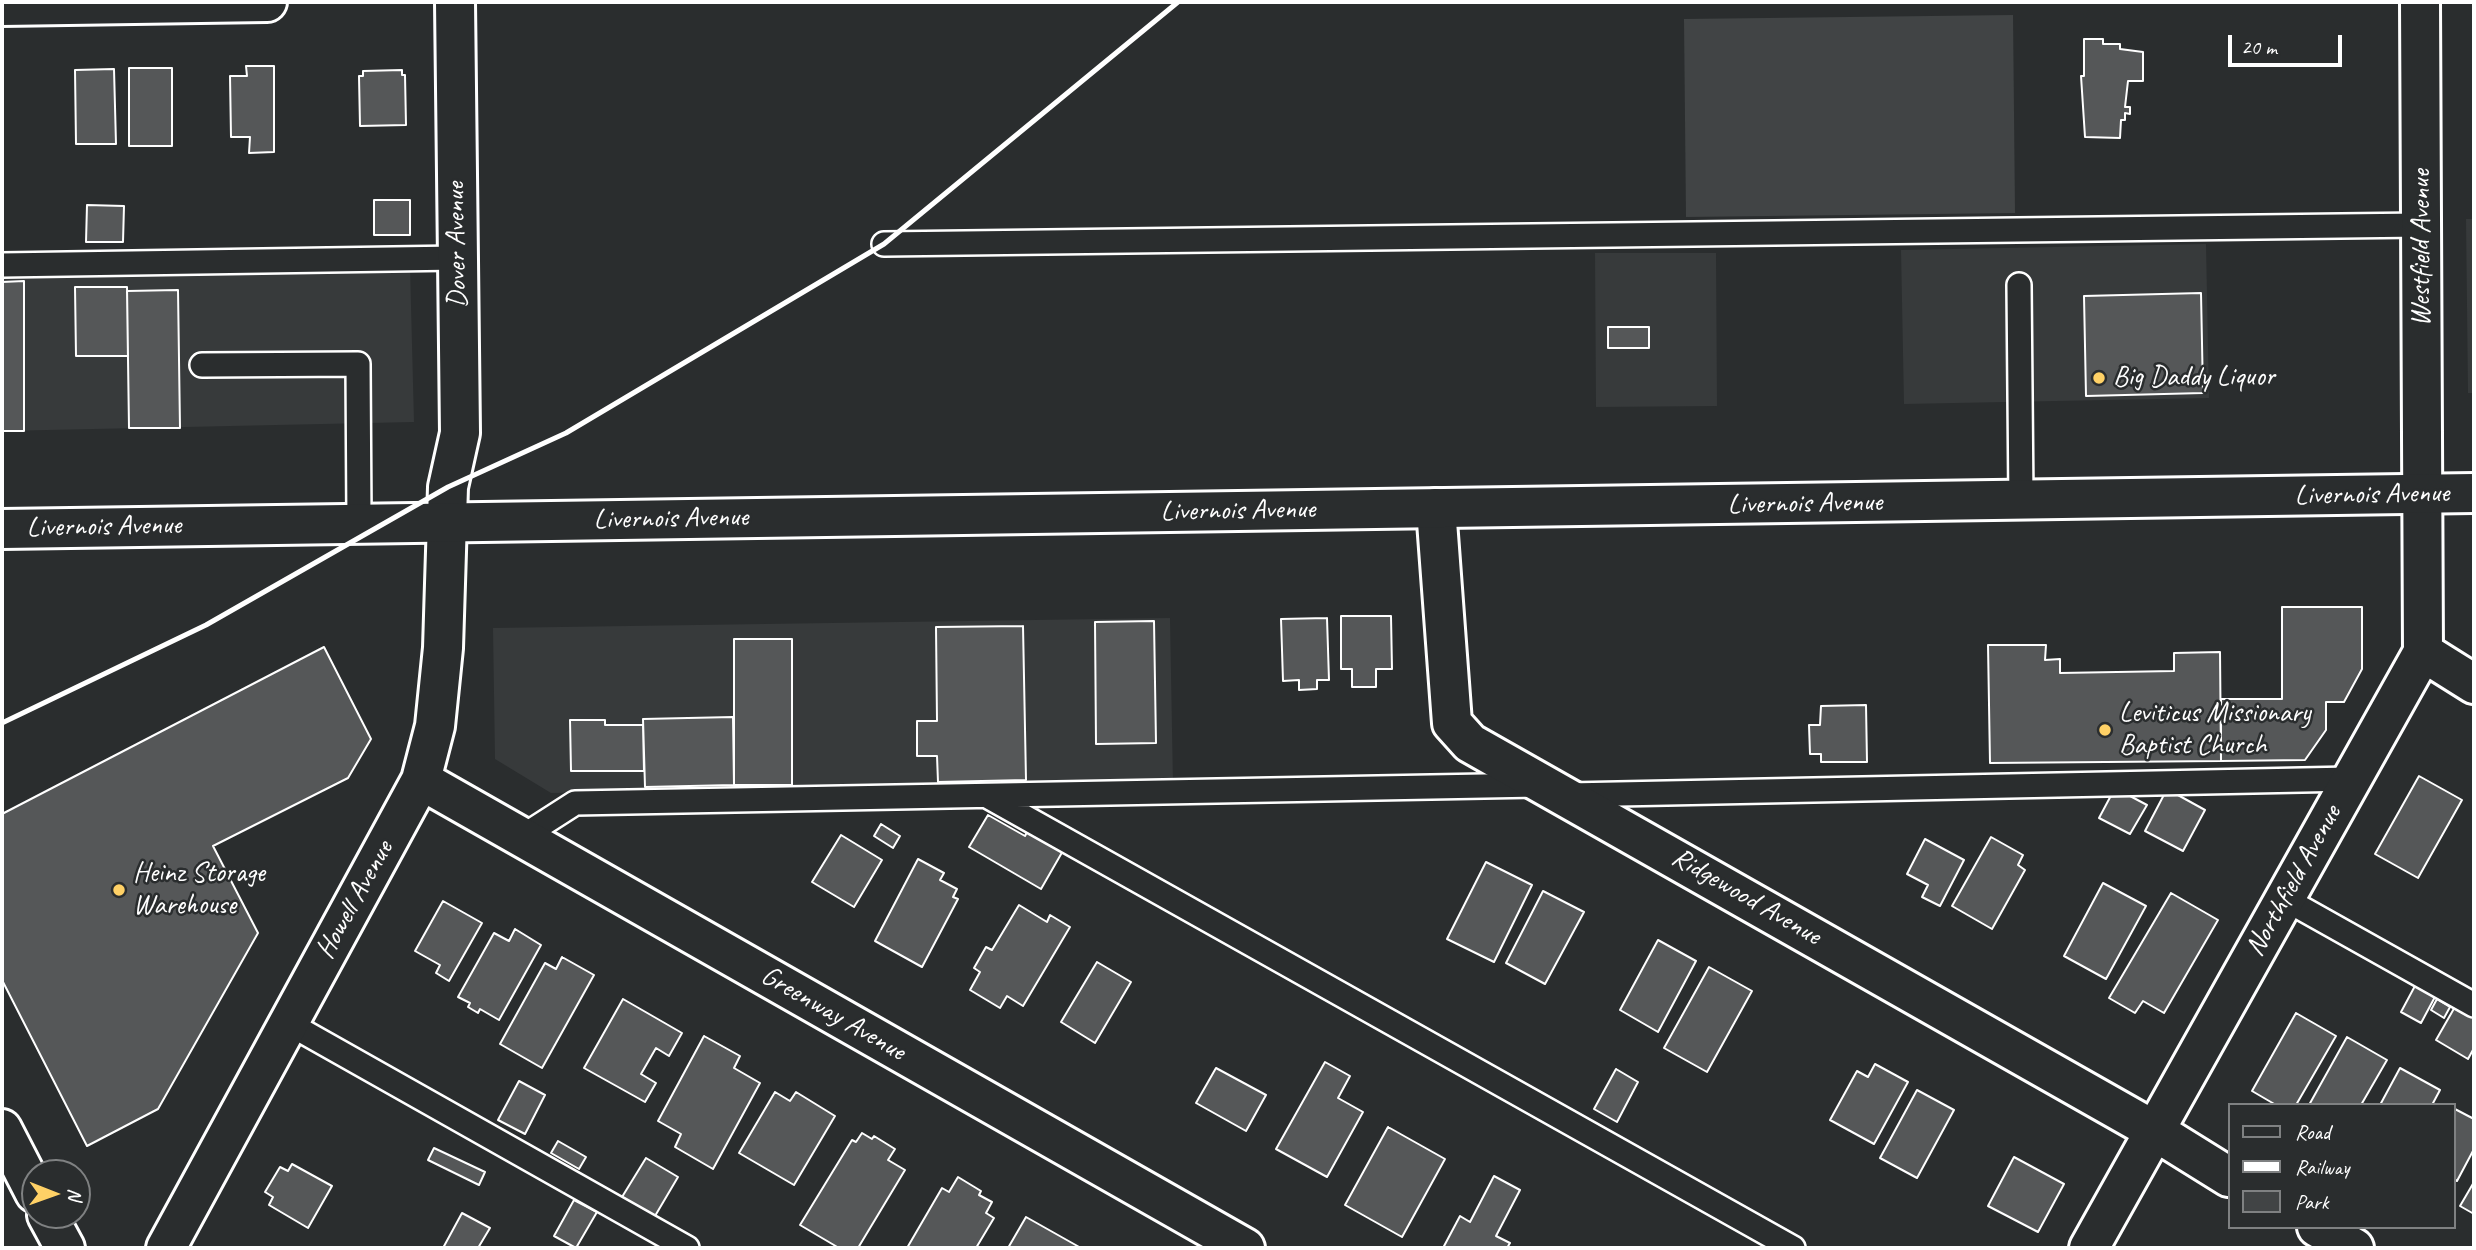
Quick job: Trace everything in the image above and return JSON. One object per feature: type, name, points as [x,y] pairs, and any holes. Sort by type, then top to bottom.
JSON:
[{"type":"street","points":[[2,6],[267,2]]},
{"type":"street","name":"Dover Avenue","points":[[447,505],[460,433],[455,2]]},
{"type":"street","name":"Westfield Avenue","points":[[2420,2],[2422,494]]},
{"type":"street","name":"Northfield Avenue","points":[[2089,1248],[2423,652],[2422,494]]},
{"type":"street","name":"Livernois Avenue","points":[[2,529],[359,523],[447,505],[1436,508],[2474,494]]},
{"type":"street","name":"Howell Avenue","points":[[166,1248],[421,779],[435,726],[443,648],[447,505]]},
{"type":"street","name":"Ridgewood Avenue","points":[[1436,508],[1452,723],[1470,743],[2155,1131],[2228,1176]]},
{"type":"street","points":[[2423,652],[2474,684]]},
{"type":"street","name":"Greenway Avenue","points":[[421,779],[1245,1248]]},
{"type":"street","points":[[2,1129],[21,1166]]},
{"type":"street","points":[[55,1229],[65,1248]]},
{"type":"street","points":[[2321,1229],[2354,1248]]},
{"type":"lane","points":[[884,244],[2422,225]]},
{"type":"lane","points":[[2,265],[458,258]]},
{"type":"lane","points":[[2019,285],[2021,502]]},
{"type":"lane","points":[[202,365],[358,364],[359,523]]},
{"type":"lane","points":[[522,837],[575,803],[986,795],[2351,779]]},
{"type":"lane","points":[[986,795],[1793,1248]]},
{"type":"lane","points":[[2284,899],[2474,1005]]},
{"type":"lane","points":[[288,1023],[687,1248]]},
{"type":"shaded area","points":[[2466,219],[2474,219],[2474,393],[2468,393]]},
{"type":"shaded area","points":[[2206,244],[2209,398],[1904,404],[1901,250]]},
{"type":"shaded area","points":[[1595,253],[1716,253],[1717,406],[1596,407]]},
{"type":"shaded area","points":[[410,266],[414,422],[2,431],[2,276]]},
{"type":"shaded area","points":[[1170,618],[1173,784],[551,793],[495,759],[493,628]]},
{"type":"green space","points":[[2013,15],[2015,213],[1686,217],[1684,19]]},
{"type":"building","points":[[2084,39],[2103,39],[2103,44],[2120,44],[2120,49],[2143,52],[2143,81],[2128,81],[2125,107],[2130,107],[2130,114],[2125,113],[2125,120],[2121,120],[2120,138],[2085,137],[2081,76],[2084,76]]},
{"type":"building","points":[[246,66],[274,66],[274,152],[249,153],[250,137],[231,137],[230,76],[247,76]]},
{"type":"building","points":[[129,68],[172,68],[172,146],[129,146]]},
{"type":"building","points":[[114,69],[116,144],[76,144],[75,70]]},
{"type":"building","points":[[402,70],[402,75],[405,75],[406,125],[360,126],[359,76],[363,76],[363,71]]},
{"type":"building","points":[[374,200],[410,200],[410,235],[374,235]]},
{"type":"building","points":[[87,205],[124,206],[123,242],[86,242]]},
{"type":"building","points":[[24,281],[24,431],[2,431],[2,282]]},
{"type":"building","points":[[75,287],[127,287],[128,356],[76,356]]},
{"type":"building","points":[[178,290],[180,428],[129,428],[127,291]]},
{"type":"building","points":[[2201,293],[2203,393],[2086,396],[2084,296]]},
{"type":"building","points":[[1608,327],[1649,327],[1649,348],[1608,348]]},
{"type":"building","points":[[2282,607],[2362,607],[2362,669],[2344,702],[2326,702],[2326,730],[2305,760],[2221,761],[2221,699],[2282,699]]},
{"type":"building","points":[[1341,616],[1391,616],[1392,669],[1376,669],[1376,687],[1352,687],[1352,669],[1341,669]]},
{"type":"building","points":[[1327,618],[1329,680],[1317,680],[1317,689],[1299,690],[1299,680],[1283,681],[1281,619]]},
{"type":"building","points":[[1154,621],[1156,743],[1096,744],[1095,622]]},
{"type":"building","points":[[1023,626],[1026,780],[938,782],[937,756],[917,756],[917,721],[937,721],[936,627]]},
{"type":"building","points":[[734,639],[792,639],[792,785],[734,785]]},
{"type":"building","name":"Leviticus Missionary Baptist Church","points":[[1988,645],[2046,645],[2045,660],[2060,659],[2060,673],[2174,671],[2174,653],[2220,652],[2221,761],[1990,763]]},
{"type":"building","name":"Heinz Storage Warehouse","points":[[324,647],[371,739],[348,778],[213,846],[258,933],[158,1109],[87,1146],[2,980],[2,814]]},
{"type":"building","points":[[1866,705],[1867,762],[1821,762],[1821,754],[1810,754],[1809,725],[1820,725],[1821,706]]},
{"type":"building","points":[[733,717],[734,785],[645,787],[643,719]]},
{"type":"building","points":[[570,720],[605,720],[605,725],[643,725],[644,771],[571,771]]},
{"type":"building","points":[[2419,776],[2462,800],[2418,878],[2375,854]]},
{"type":"building","points":[[2115,788],[2147,805],[2130,834],[2099,818]]},
{"type":"building","points":[[2167,789],[2205,810],[2183,851],[2145,831]]},
{"type":"building","points":[[988,815],[1025,836],[1029,828],[1064,849],[1041,889],[969,847]]},
{"type":"building","points":[[881,824],[900,836],[893,848],[874,836]]},
{"type":"building","points":[[841,835],[882,860],[854,907],[812,882]]},
{"type":"building","points":[[1991,837],[2023,855],[2018,865],[2025,870],[1992,929],[1952,906]]},
{"type":"building","points":[[1925,839],[1964,860],[1940,906],[1922,897],[1928,885],[1907,874]]},
{"type":"building","points":[[918,859],[944,873],[940,880],[957,889],[953,897],[958,899],[922,967],[875,941]]},
{"type":"building","points":[[1486,862],[1532,885],[1494,962],[1447,939]]},
{"type":"building","points":[[2103,883],[2146,906],[2106,979],[2064,956]]},
{"type":"building","points":[[1543,891],[1584,912],[1545,984],[1506,963]]},
{"type":"building","points":[[2171,893],[2218,920],[2164,1013],[2143,1001],[2135,1013],[2109,998]]},
{"type":"building","points":[[443,901],[482,923],[449,981],[436,973],[440,965],[415,951]]},
{"type":"building","points":[[1019,905],[1047,922],[1050,915],[1070,927],[1023,1006],[1007,996],[1000,1008],[970,990],[980,972],[974,968],[986,947],[992,950]]},
{"type":"building","points":[[515,929],[541,945],[499,1020],[480,1009],[478,1013],[468,1007],[470,1003],[458,997],[494,933],[509,941]]},
{"type":"building","points":[[1658,940],[1696,961],[1658,1032],[1620,1010]]},
{"type":"building","points":[[562,957],[594,975],[542,1068],[500,1044],[545,963],[556,969]]},
{"type":"building","points":[[1097,962],[1131,982],[1095,1043],[1061,1022]]},
{"type":"building","points":[[1709,967],[1752,991],[1707,1072],[1664,1048]]},
{"type":"building","points":[[2416,984],[2436,995],[2421,1023],[2401,1012]]},
{"type":"building","points":[[623,999],[682,1033],[669,1056],[656,1048],[641,1074],[656,1083],[645,1102],[584,1068]]},
{"type":"building","points":[[2437,999],[2450,1007],[2444,1018],[2431,1010]]},
{"type":"building","points":[[2456,1005],[2474,1016],[2474,1048],[2468,1059],[2436,1040]]},
{"type":"building","points":[[2296,1013],[2336,1036],[2297,1103],[2273,1103],[2252,1091]]},
{"type":"building","points":[[704,1036],[740,1056],[734,1068],[760,1083],[713,1169],[675,1147],[681,1134],[658,1121]]},
{"type":"building","points":[[2347,1037],[2387,1060],[2362,1103],[2310,1103]]},
{"type":"building","points":[[1325,1062],[1350,1076],[1338,1098],[1363,1112],[1327,1177],[1276,1149]]},
{"type":"building","points":[[1875,1064],[1908,1082],[1874,1144],[1830,1120],[1857,1071],[1868,1077]]},
{"type":"building","points":[[1216,1068],[1266,1095],[1246,1131],[1196,1103]]},
{"type":"building","points":[[2400,1068],[2440,1090],[2433,1103],[2381,1103]]},
{"type":"building","points":[[1616,1069],[1638,1082],[1617,1122],[1594,1109]]},
{"type":"building","points":[[519,1081],[545,1095],[525,1134],[498,1120]]},
{"type":"building","points":[[1917,1090],[1954,1110],[1917,1178],[1880,1158]]},
{"type":"building","points":[[775,1092],[790,1101],[796,1092],[835,1116],[794,1185],[739,1153]]},
{"type":"building","points":[[2455,1109],[2474,1119],[2474,1149],[2457,1181]]},
{"type":"building","points":[[1388,1127],[1445,1159],[1402,1237],[1345,1205]]},
{"type":"building","points":[[862,1133],[872,1139],[874,1136],[895,1149],[888,1160],[905,1170],[858,1248],[839,1248],[800,1225],[852,1140],[856,1142]]},
{"type":"building","points":[[558,1141],[586,1157],[579,1169],[551,1153]]},
{"type":"building","points":[[434,1148],[485,1172],[479,1185],[428,1160]]},
{"type":"building","points":[[2014,1157],[2064,1184],[2038,1232],[1988,1206]]},
{"type":"building","points":[[646,1158],[678,1177],[655,1216],[622,1197]]},
{"type":"building","points":[[292,1164],[332,1186],[308,1228],[269,1205],[273,1197],[265,1192],[280,1167],[288,1171]]},
{"type":"building","points":[[1494,1176],[1520,1190],[1496,1236],[1510,1243],[1507,1248],[1443,1248],[1460,1216],[1470,1222]]},
{"type":"building","points":[[958,1177],[981,1191],[979,1195],[992,1202],[986,1213],[994,1218],[976,1248],[907,1248],[942,1188],[949,1192]]},
{"type":"building","points":[[2474,1182],[2474,1214],[2460,1206]]},
{"type":"building","points":[[574,1200],[597,1212],[576,1248],[554,1236]]},
{"type":"building","points":[[462,1213],[490,1228],[478,1248],[443,1248]]},
{"type":"building","points":[[1026,1217],[1081,1248],[1008,1248]]},
{"type":"railway","points":[[2,723],[206,625],[448,487],[566,433],[884,244],[1178,2]]},
{"type":"place","name":"Big Daddy Liquor","points":[[2099,378]]},
{"type":"place","name":"Leviticus Missionary Baptist Church","points":[[2105,730]]},
{"type":"place","name":"Heinz Storage Warehouse","points":[[119,890]]}]
